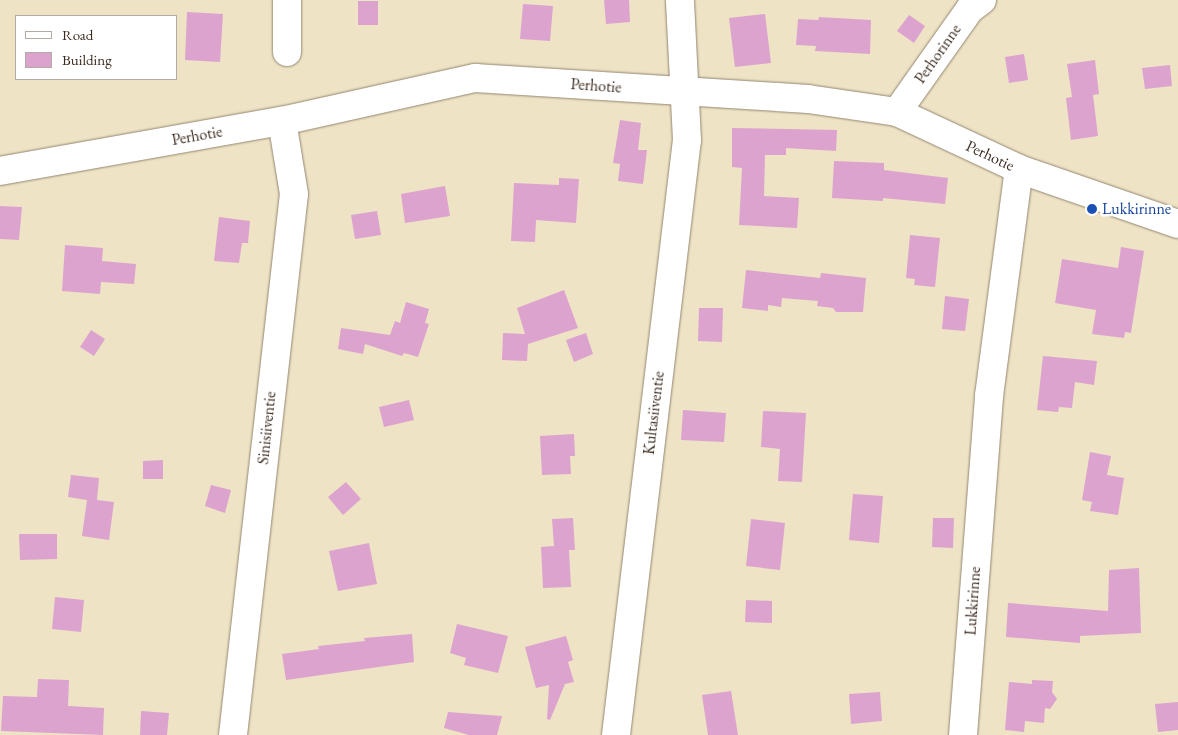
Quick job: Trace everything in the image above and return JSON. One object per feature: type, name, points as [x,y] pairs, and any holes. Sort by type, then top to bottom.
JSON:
[{"type":"street","points":[[287,0],[287,52]]},
{"type":"street","points":[[680,0],[687,92]]},
{"type":"street","name":"Perhorinne","points":[[897,112],[970,8],[982,0]]},
{"type":"street","name":"Perhotie","points":[[0,171],[282,121],[475,78],[808,99],[897,112],[1019,170],[1178,224]]},
{"type":"street","name":"Kultasiiventie","points":[[616,735],[687,140],[687,92]]},
{"type":"street","name":"Sinisiiventie","points":[[233,735],[294,194],[282,121]]},
{"type":"street","name":"Lukkirinne","points":[[963,735],[989,396],[1019,170]]},
{"type":"building","points":[[604,0],[629,0],[630,22],[606,24]]},
{"type":"building","points":[[358,1],[378,1],[378,25],[358,25]]},
{"type":"building","points":[[523,4],[553,6],[550,41],[520,39]]},
{"type":"building","points":[[187,12],[223,14],[220,62],[185,60]]},
{"type":"building","points":[[765,14],[771,63],[735,67],[729,18]]},
{"type":"building","points":[[909,15],[925,26],[914,43],[897,31]]},
{"type":"building","points":[[819,17],[871,20],[870,54],[815,51],[816,46],[796,45],[798,19],[818,20]]},
{"type":"building","points":[[1024,54],[1028,80],[1009,83],[1005,57]]},
{"type":"building","points":[[1095,60],[1099,94],[1093,95],[1098,136],[1071,140],[1066,98],[1072,97],[1067,64]]},
{"type":"building","points":[[1170,65],[1172,86],[1145,89],[1142,68]]},
{"type":"building","points":[[620,120],[641,123],[638,150],[647,150],[643,184],[618,181],[620,164],[613,163]]},
{"type":"building","points":[[732,128],[837,130],[836,151],[786,148],[786,155],[765,155],[764,196],[799,198],[797,228],[739,225],[742,168],[732,167]]},
{"type":"building","points":[[834,161],[884,163],[884,170],[948,178],[945,204],[883,198],[883,201],[832,198]]},
{"type":"building","points":[[559,178],[579,179],[576,223],[536,220],[535,242],[511,241],[514,183],[559,185]]},
{"type":"building","points":[[445,186],[450,216],[405,223],[401,194]]},
{"type":"building","points":[[0,206],[22,207],[19,240],[0,239]]},
{"type":"building","points":[[377,211],[381,235],[355,239],[351,215]]},
{"type":"building","points":[[219,217],[250,221],[248,243],[242,243],[239,263],[214,261]]},
{"type":"building","points":[[910,235],[940,238],[935,287],[914,285],[915,279],[906,278]]},
{"type":"building","points":[[65,245],[103,248],[102,261],[136,264],[134,284],[101,282],[100,294],[62,291]]},
{"type":"building","points":[[1121,247],[1144,251],[1131,333],[1125,332],[1124,338],[1092,334],[1096,310],[1055,303],[1062,259],[1118,268]]},
{"type":"building","points":[[746,270],[820,278],[821,273],[866,278],[863,312],[836,312],[833,308],[817,306],[818,301],[782,298],[781,307],[768,305],[768,311],[742,308]]},
{"type":"building","points":[[564,290],[578,328],[528,344],[527,361],[502,360],[503,333],[525,334],[517,308]]},
{"type":"building","points":[[945,296],[969,299],[965,331],[942,329]]},
{"type":"building","points":[[406,302],[429,309],[425,323],[429,324],[418,357],[404,353],[402,356],[365,344],[363,354],[338,349],[341,328],[390,335],[395,321],[400,323]]},
{"type":"building","points":[[699,308],[723,308],[722,342],[698,341]]},
{"type":"building","points":[[91,330],[105,339],[94,356],[80,347]]},
{"type":"building","points":[[586,333],[593,354],[574,362],[566,340]]},
{"type":"building","points":[[1043,356],[1097,361],[1094,385],[1075,382],[1072,408],[1059,407],[1058,412],[1037,410]]},
{"type":"building","points":[[409,400],[414,420],[384,427],[379,407]]},
{"type":"building","points":[[683,410],[726,413],[724,442],[681,440]]},
{"type":"building","points":[[763,411],[806,413],[802,482],[778,481],[780,449],[761,447]]},
{"type":"building","points":[[574,434],[575,456],[570,456],[571,474],[542,475],[540,436]]},
{"type":"building","points":[[1090,452],[1111,456],[1107,475],[1124,478],[1118,515],[1090,511],[1092,502],[1082,500]]},
{"type":"building","points":[[163,460],[163,479],[143,479],[143,461]]},
{"type":"building","points":[[71,475],[99,478],[97,500],[114,502],[109,540],[82,536],[87,500],[68,497]]},
{"type":"building","points":[[346,482],[361,499],[343,515],[328,497]]},
{"type":"building","points":[[211,485],[231,490],[225,513],[205,506]]},
{"type":"building","points":[[853,494],[883,496],[879,543],[849,540]]},
{"type":"building","points":[[573,518],[575,550],[569,550],[571,587],[543,588],[541,547],[554,546],[552,519]]},
{"type":"building","points":[[933,518],[954,518],[953,548],[932,547]]},
{"type":"building","points":[[751,519],[785,523],[780,570],[746,566]]},
{"type":"building","points":[[19,534],[57,534],[57,559],[20,560]]},
{"type":"building","points":[[369,543],[377,584],[338,591],[329,551]]},
{"type":"building","points":[[1139,568],[1141,633],[1080,636],[1080,643],[1006,637],[1008,603],[1108,611],[1109,570]]},
{"type":"building","points":[[55,597],[84,600],[81,632],[52,629]]},
{"type":"building","points":[[746,600],[772,601],[772,623],[745,622]]},
{"type":"building","points":[[457,624],[508,636],[498,673],[464,665],[466,658],[450,653]]},
{"type":"building","points":[[412,634],[414,662],[286,680],[282,654],[319,649],[318,646],[365,641],[364,638]]},
{"type":"building","points":[[566,636],[573,660],[568,662],[574,682],[565,684],[550,720],[547,719],[549,685],[536,688],[525,647]]},
{"type":"building","points":[[38,679],[69,680],[68,706],[104,708],[103,735],[1,731],[3,696],[37,697]]},
{"type":"building","points":[[1032,680],[1053,681],[1052,692],[1057,699],[1050,709],[1045,708],[1044,723],[1025,721],[1024,732],[1005,730],[1009,682],[1032,684]]},
{"type":"building","points":[[731,691],[738,735],[708,735],[702,695]]},
{"type":"building","points":[[880,692],[882,721],[851,724],[849,694]]},
{"type":"building","points":[[1178,702],[1178,730],[1158,732],[1155,704]]},
{"type":"building","points":[[141,711],[169,713],[167,735],[140,735]]},
{"type":"building","points":[[448,712],[502,716],[497,735],[469,735],[444,728]]},
{"type":"place","name":"Lukkirinne","points":[[1092,209]]}]
